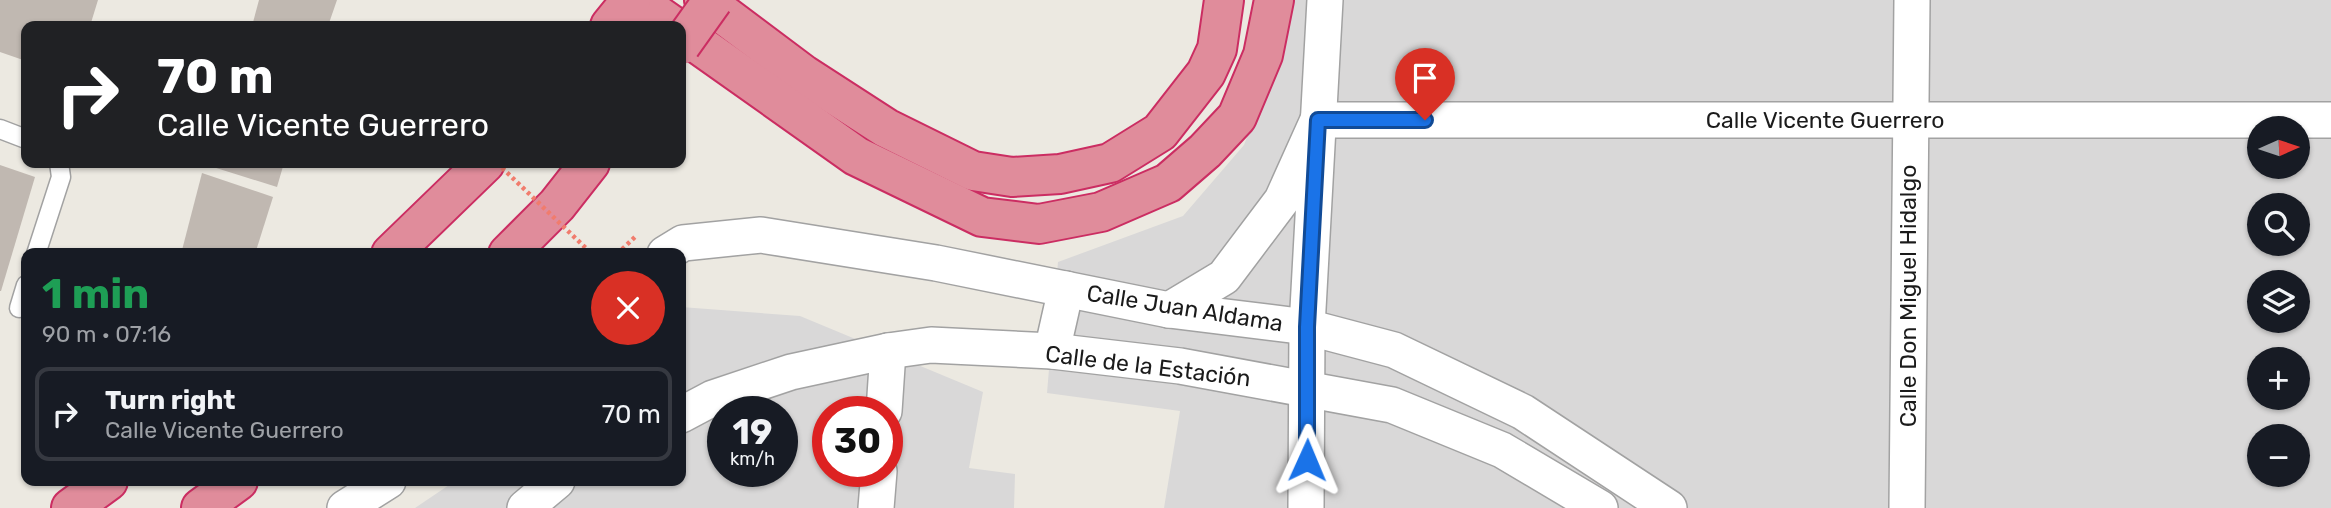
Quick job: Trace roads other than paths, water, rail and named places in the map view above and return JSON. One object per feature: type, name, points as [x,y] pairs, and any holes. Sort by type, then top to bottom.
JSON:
[{"type":"highway","points":[[704,0],[804,75],[886,128],[973,171],[1012,177],[1060,174],[1110,163],[1160,132],[1206,73],[1217,49],[1224,0]]},
{"type":"highway","points":[[686,38],[713,0]]},
{"type":"highway","points":[[686,36],[856,156],[982,216],[1039,224],[1101,212],[1168,183],[1205,151],[1237,117],[1264,55],[1274,0]]},
{"type":"highway","points":[[624,10],[658,21]]},
{"type":"highway","points":[[397,248],[480,168]]},
{"type":"highway","points":[[514,248],[557,205],[586,168]]},
{"type":"highway","points":[[71,508],[101,486]]},
{"type":"highway","points":[[201,508],[231,486]]},
{"type":"street","points":[[1306,508],[1307,327],[1325,0]]},
{"type":"street","name":"Calle Don Miguel Hidalgo","points":[[1907,508],[1912,0]]},
{"type":"street","points":[[1169,310],[1224,277],[1282,200],[1318,120]]},
{"type":"street","name":"Calle Vicente Guerrero","points":[[1318,120],[2331,120]]},
{"type":"street","name":"Calle Juan Aldama","points":[[675,248],[683,243],[761,235],[936,263],[1169,310],[1307,327],[1394,350],[1523,412],[1669,508]]},
{"type":"street","points":[[1052,351],[1066,289]]},
{"type":"street","name":"Calle de la Estación","points":[[686,412],[713,398],[790,372],[888,351],[931,345],[1052,351],[1180,366],[1392,405],[1502,450],[1600,508]]},
{"type":"street","points":[[885,396],[888,351]]},
{"type":"street","points":[[345,508],[380,486]]},
{"type":"street","points":[[525,508],[552,486]]},
{"type":"street","points":[[876,508],[878,487]]},
{"type":"lane","points":[[0,128],[21,137]]},
{"type":"lane","points":[[38,248],[61,177],[60,168]]},
{"type":"lane","points":[[19,308],[21,301]]}]
